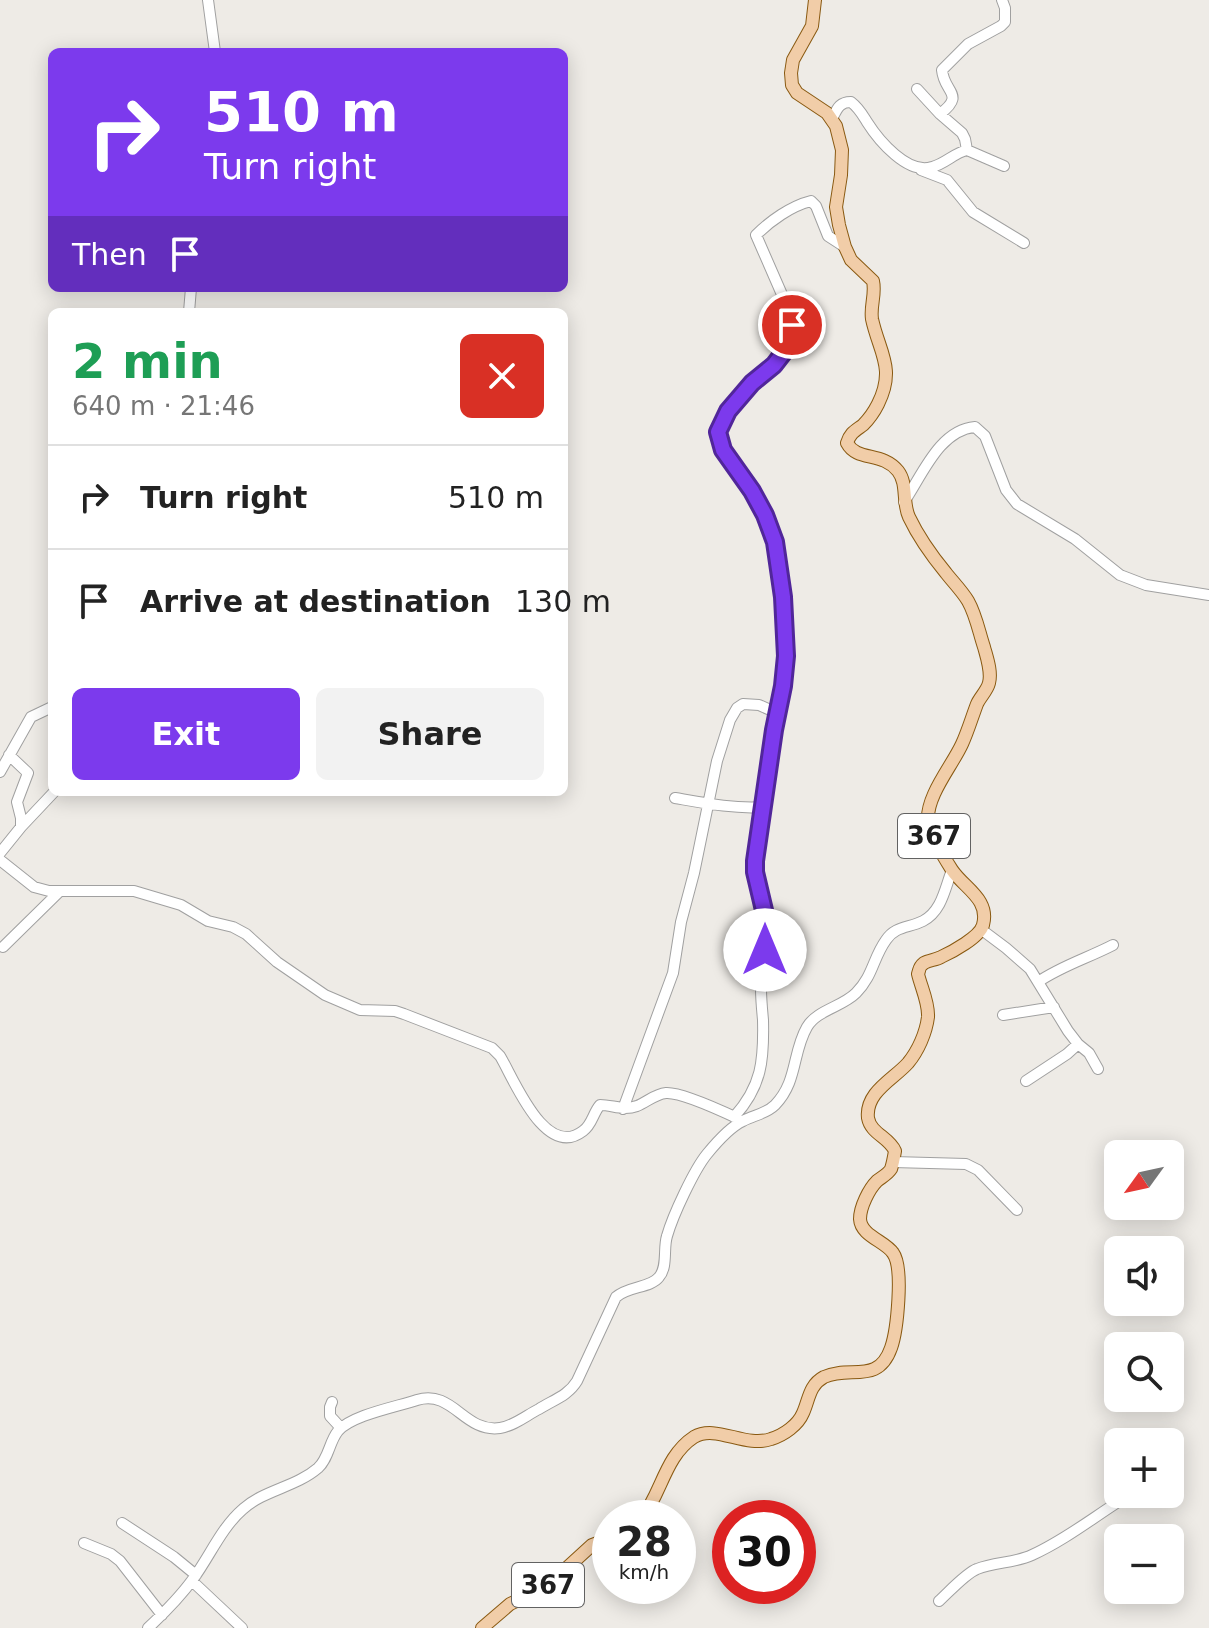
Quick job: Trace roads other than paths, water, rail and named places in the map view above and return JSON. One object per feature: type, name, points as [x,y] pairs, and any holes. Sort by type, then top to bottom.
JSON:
[{"type":"main road","points":[[815,0],[812,26],[793,60],[791,80],[797,93],[832,119]]},
{"type":"main road","name":"367","points":[[832,119],[842,150],[836,207],[851,260],[873,281],[872,317],[886,367],[878,403],[871,416],[850,435],[847,443],[855,453],[881,458],[895,467],[903,478],[904,502],[912,523],[967,599],[978,627],[990,675],[963,742],[937,789],[928,820],[952,870],[971,888],[982,905],[982,930]]},
{"type":"main road","points":[[653,1500],[672,1461],[695,1437],[708,1433],[743,1441],[772,1439],[800,1419],[810,1392],[820,1380],[832,1375],[873,1371],[885,1359],[891,1348],[895,1325],[900,1281],[898,1264],[893,1252],[866,1232],[860,1219],[872,1188],[890,1170],[895,1149],[873,1129],[868,1112],[878,1090],[908,1063],[921,1040],[928,1016],[919,969],[982,930]]},
{"type":"main road","name":"367","points":[[482,1628],[510,1604],[546,1587],[592,1545]]},
{"type":"street","points":[[208,0],[214,48]]},
{"type":"street","points":[[940,114],[952,104],[953,98],[942,70],[968,44],[1005,22],[1002,0]]},
{"type":"street","points":[[917,89],[962,133],[967,150]]},
{"type":"street","points":[[832,119],[838,107],[844,102],[851,102],[896,155],[919,169],[947,180],[973,212],[1024,243]]},
{"type":"street","points":[[919,169],[937,166],[967,150],[1004,166]]},
{"type":"street","points":[[148,1628],[194,1578],[237,1515],[254,1502],[319,1468],[341,1428],[366,1416],[430,1398],[442,1400],[467,1419],[491,1428],[501,1428],[515,1422],[568,1393],[577,1381],[616,1297],[625,1290],[655,1281],[661,1275],[669,1228],[699,1166],[738,1119],[755,1088],[763,1045],[761,995],[767,923],[755,861],[783,686],[786,656],[783,597],[775,542],[765,515],[723,450],[719,428],[728,411],[752,383],[774,365],[790,341],[792,325],[787,306],[756,235],[797,206],[811,201],[828,236],[845,247]]},
{"type":"street","points":[[904,502],[936,451],[956,434],[971,427],[977,428],[985,436],[1006,490],[1017,504],[1075,539],[1120,575],[1146,585],[1209,595]]},
{"type":"street","points":[[623,1109],[673,973],[681,922],[724,737],[737,708],[748,703],[767,707],[777,713]]},
{"type":"street","points":[[0,772],[31,717],[48,709]]},
{"type":"street","points":[[9,755],[28,773],[17,802],[21,827]]},
{"type":"street","points":[[0,853],[50,796]]},
{"type":"street","points":[[675,798],[710,804],[763,807]]},
{"type":"street","points":[[0,860],[34,887],[59,892],[134,891],[181,905],[208,921],[233,927],[246,934],[302,980],[350,1007],[404,1014],[492,1048],[500,1056],[537,1120],[554,1134],[567,1137],[582,1133],[600,1105],[623,1109],[638,1106],[662,1093],[738,1119],[767,1111],[778,1102],[792,1079],[809,1024],[850,999],[864,985],[886,940],[894,931],[922,922],[935,911],[952,870]]},
{"type":"street","points":[[3,947],[59,892]]},
{"type":"street","points":[[982,930],[1023,962],[1068,1031],[1089,1053],[1098,1069]]},
{"type":"street","points":[[1038,982],[1060,968],[1113,945]]},
{"type":"street","points":[[1003,1015],[1054,1007]]},
{"type":"street","points":[[1026,1081],[1071,1052],[1078,1044]]},
{"type":"street","points":[[893,1162],[966,1164],[978,1170],[1017,1210]]},
{"type":"street","points":[[332,1402],[330,1416],[341,1428]]},
{"type":"street","points":[[939,1601],[976,1569],[1024,1558],[1049,1548],[1109,1508]]},
{"type":"street","points":[[122,1523],[174,1557],[242,1628]]},
{"type":"street","points":[[84,1543],[120,1561],[162,1615]]}]
